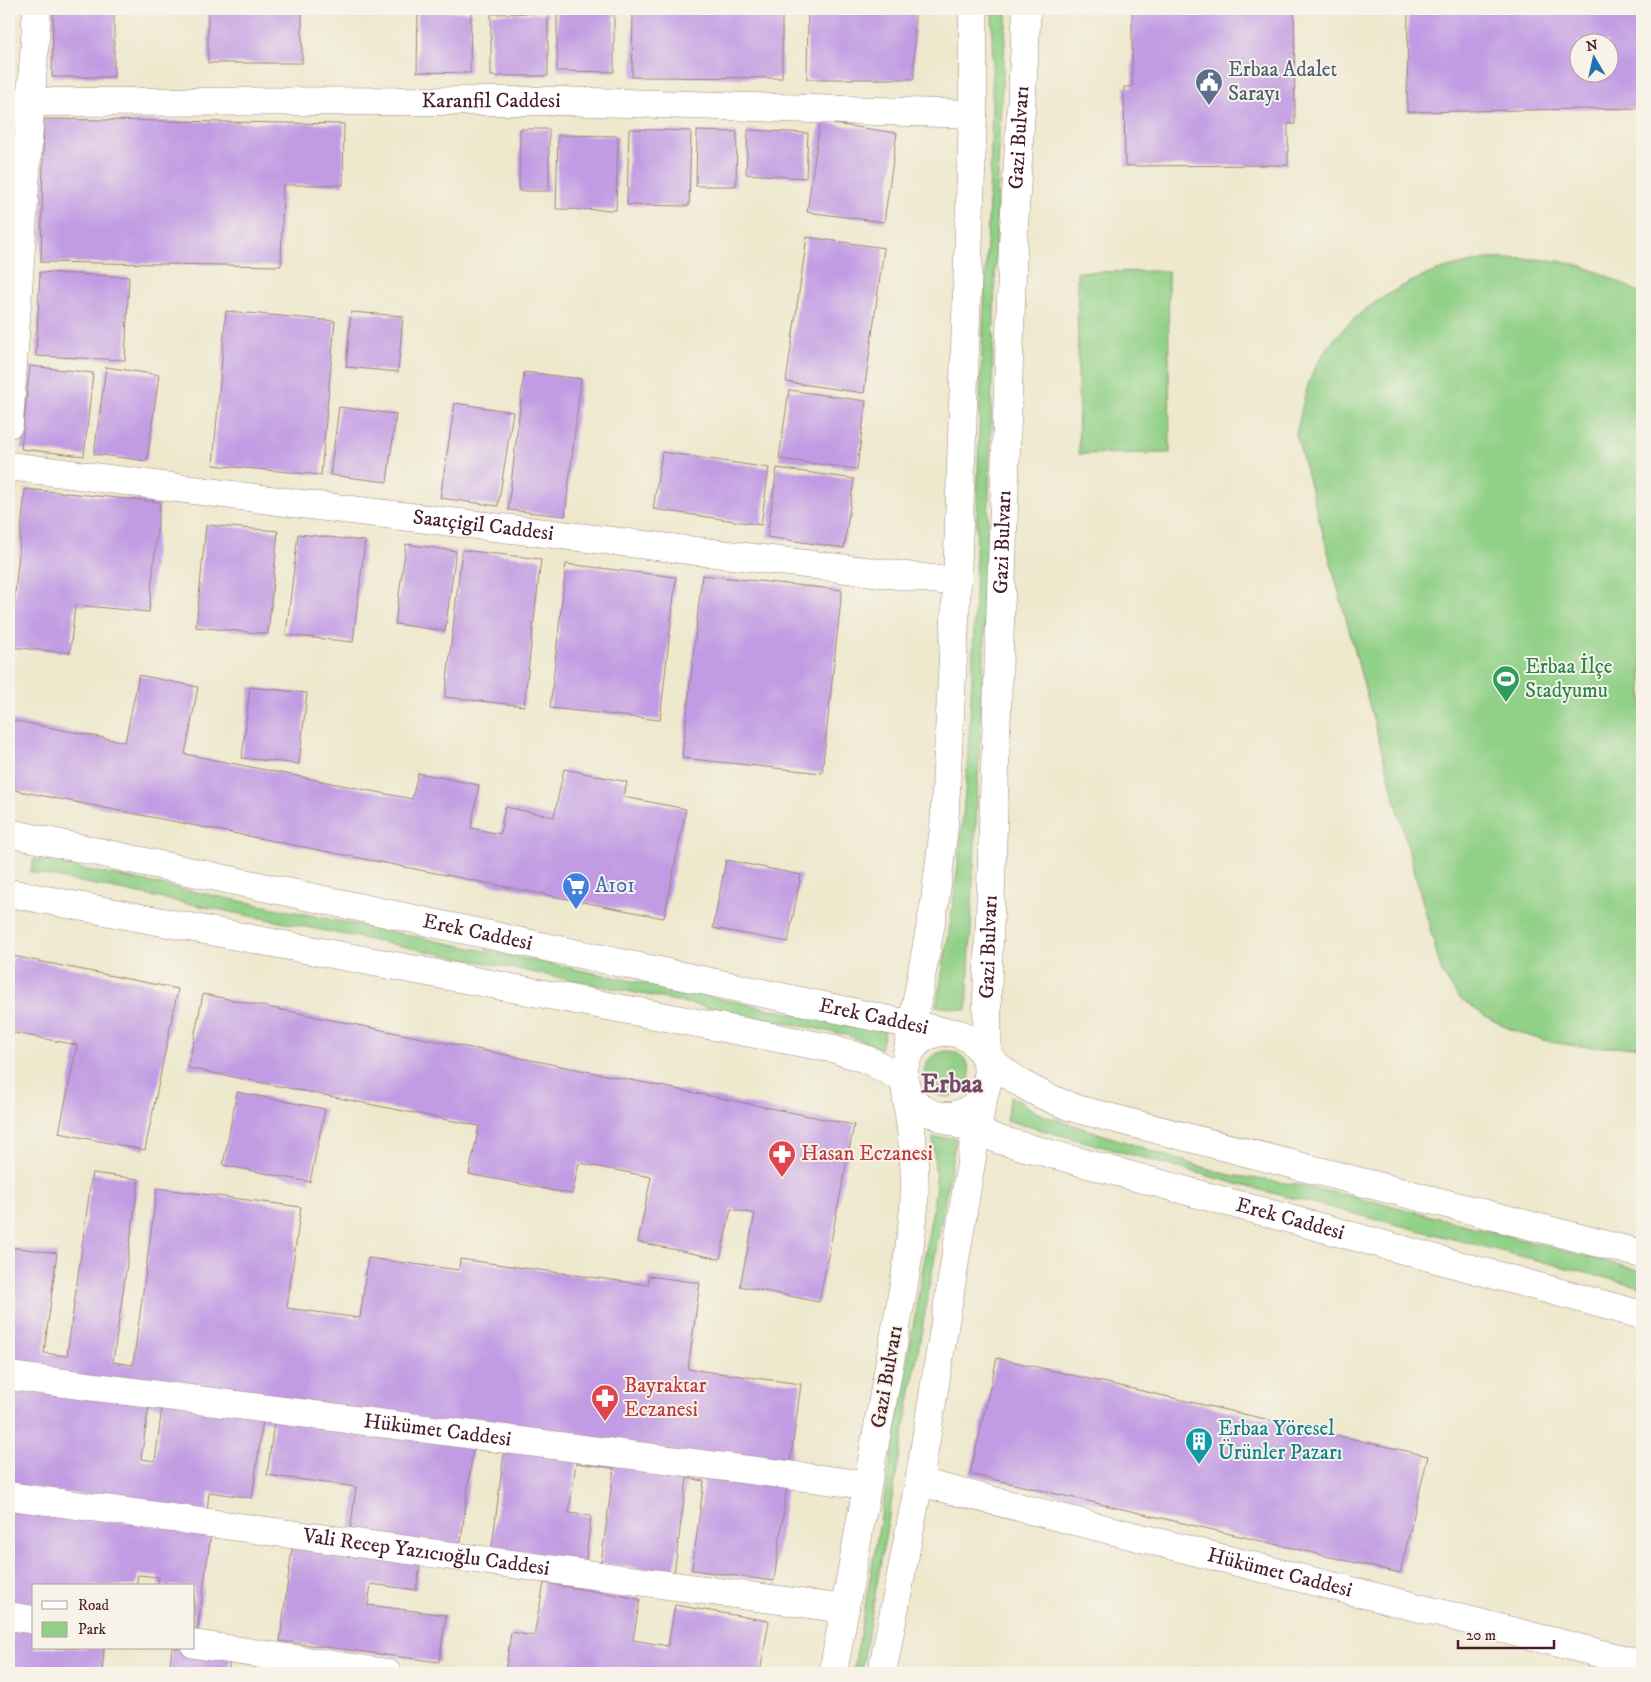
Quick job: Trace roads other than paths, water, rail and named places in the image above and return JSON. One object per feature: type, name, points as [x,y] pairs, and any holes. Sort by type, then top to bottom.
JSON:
[{"type":"street","points":[[9,424],[20,103],[37,9]]},
{"type":"street","name":"Gazi Bulvarı","points":[[833,1673],[904,1284],[914,1206],[905,1072],[935,901],[944,827],[957,582],[973,114],[973,9]]},
{"type":"street","name":"Gazi Bulvarı","points":[[882,1673],[919,1482],[986,1069],[987,991],[1013,244],[1027,9]]},
{"type":"street","name":"Karanfil Caddesi","points":[[20,103],[560,101],[973,114]]},
{"type":"street","name":"Saatçigil Caddesi","points":[[9,466],[310,505],[957,582]]},
{"type":"street","name":"Erek Caddesi","points":[[9,832],[946,1032]]},
{"type":"street","name":"Erek Caddesi","points":[[9,894],[835,1049],[905,1072]]},
{"type":"street","points":[[986,1069],[978,1102],[968,1110],[940,1117],[917,1104],[908,1092],[905,1072],[911,1052],[920,1041],[932,1034],[946,1032],[960,1034],[972,1041],[986,1069],[1077,1109],[1642,1254]]},
{"type":"street","name":"Erek Caddesi","points":[[940,1117],[976,1132],[1642,1315]]},
{"type":"street","name":"Hükümet Caddesi","points":[[9,1376],[867,1484]]},
{"type":"street","name":"Hükümet Caddesi","points":[[919,1482],[1642,1664]]},
{"type":"street","name":"Vali Recep Yazıcıoğlu Caddesi","points":[[9,1496],[844,1609]]},
{"type":"street","points":[[9,1616],[32,1620]]},
{"type":"street","points":[[195,1644],[387,1673]]},
{"type":"place","name":"Erbaa Adalet Sarayı","points":[[1209,106]]},
{"type":"place","name":"Erbaa İlçe Stadyumu","points":[[1506,703]]},
{"type":"place","name":"A101","points":[[576,910]]},
{"type":"place","name":"Hasan Eczanesi","points":[[782,1178]]},
{"type":"place","name":"Bayraktar Eczanesi","points":[[605,1422]]},
{"type":"place","name":"Erbaa Yöresel Ürünler Pazarı","points":[[1199,1465]]},
{"type":"district","name":"Erbaa","points":[[952,1084]]}]
